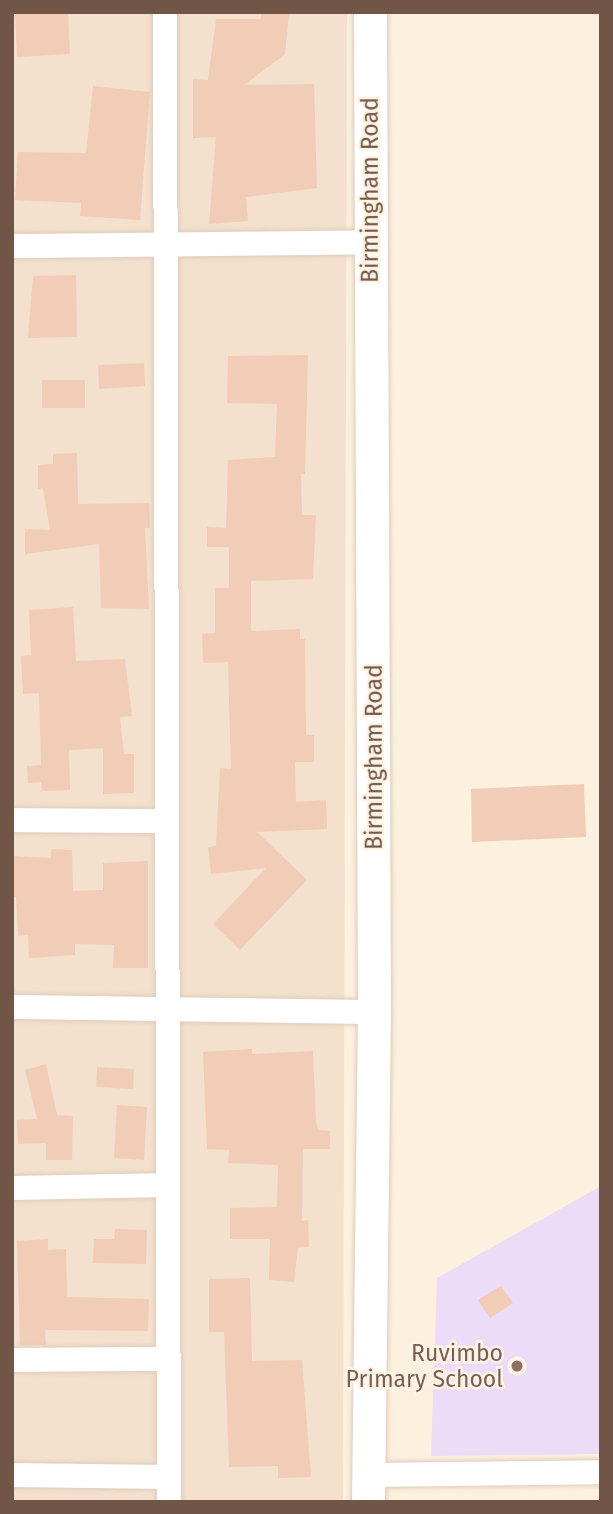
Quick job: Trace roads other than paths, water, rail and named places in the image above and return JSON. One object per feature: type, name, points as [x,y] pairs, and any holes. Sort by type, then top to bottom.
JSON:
[{"type":"street","points":[[12,1475],[169,1489],[165,821],[165,12]]},
{"type":"street","name":"Birmingham Road","points":[[368,1488],[374,1012],[374,446],[368,242],[370,12]]},
{"type":"street","points":[[12,246],[368,242]]},
{"type":"street","points":[[12,820],[165,821]]},
{"type":"street","points":[[12,1007],[374,1012]]},
{"type":"street","points":[[12,1188],[168,1185]]},
{"type":"street","points":[[12,1360],[169,1359]]},
{"type":"street","points":[[368,1488],[601,1472]]},
{"type":"place","name":"Ruvimbo Primary School","points":[[517,1366]]}]
